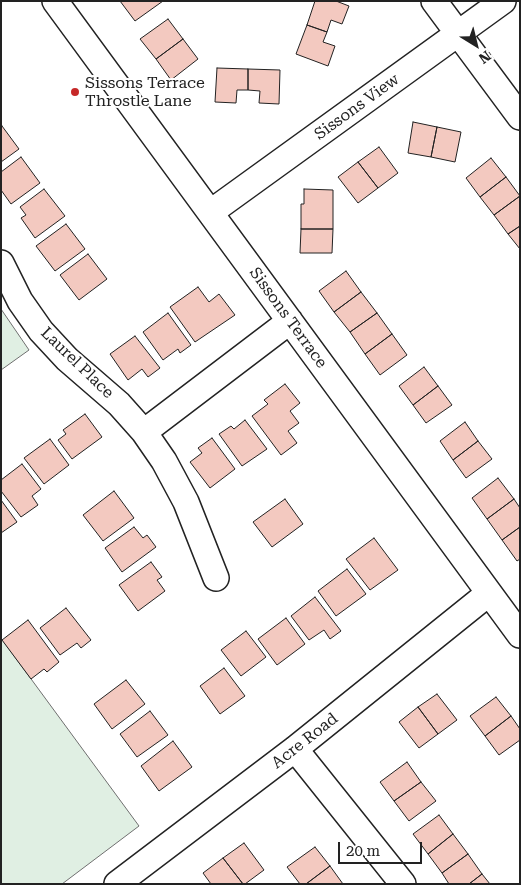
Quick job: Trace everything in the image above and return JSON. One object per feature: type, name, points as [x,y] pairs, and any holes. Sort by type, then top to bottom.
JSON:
[{"type":"street","name":"Sissons Terrace","points":[[55,1],[520,635]]},
{"type":"street","points":[[434,1],[520,117]]},
{"type":"street","name":"Sissons View","points":[[211,212],[503,1]]},
{"type":"street","name":"Laurel Place","points":[[1,263],[20,301],[41,331],[67,359],[119,404],[144,432],[164,462],[186,502],[216,578]]},
{"type":"street","points":[[144,432],[290,321]]},
{"type":"street","name":"Acre Road","points":[[117,884],[295,749],[489,593]]},
{"type":"street","points":[[295,749],[403,884]]},
{"type":"green space","points":[[1,309],[29,350],[1,370]]},
{"type":"green space","points":[[1,638],[139,826],[62,884],[1,884]]},
{"type":"building","points":[[120,1],[163,1],[135,21]]},
{"type":"building","points":[[315,1],[336,1],[349,6],[342,24],[331,20],[327,32],[307,25]]},
{"type":"building","points":[[168,19],[183,39],[156,59],[140,39]]},
{"type":"building","points":[[307,25],[327,32],[323,42],[335,46],[328,66],[296,54]]},
{"type":"building","points":[[183,39],[198,59],[171,80],[156,59]]},
{"type":"building","points":[[217,68],[248,69],[248,90],[237,90],[236,103],[215,102]]},
{"type":"building","points":[[248,69],[280,70],[279,104],[259,103],[260,91],[248,90]]},
{"type":"building","points":[[413,122],[437,127],[431,157],[408,153]]},
{"type":"building","points":[[1,127],[19,149],[1,162]]},
{"type":"building","points":[[437,127],[461,132],[455,162],[431,157]]},
{"type":"building","points":[[379,147],[398,173],[378,188],[358,162]]},
{"type":"building","points":[[21,157],[40,183],[11,204],[1,190],[1,172]]},
{"type":"building","points":[[491,158],[506,177],[480,197],[466,178]]},
{"type":"building","points":[[358,162],[378,188],[358,203],[338,177]]},
{"type":"building","points":[[506,177],[520,196],[494,215],[480,197]]},
{"type":"building","points":[[44,189],[65,216],[35,238],[21,218],[26,215],[20,207]]},
{"type":"building","points":[[304,189],[333,190],[333,229],[301,229],[301,204],[304,204]]},
{"type":"building","points":[[520,196],[520,226],[508,234],[494,215]]},
{"type":"building","points":[[66,224],[85,249],[55,271],[36,246]]},
{"type":"building","points":[[520,226],[520,249],[508,234]]},
{"type":"building","points":[[301,229],[333,229],[332,253],[300,253]]},
{"type":"building","points":[[88,254],[107,279],[79,300],[60,275]]},
{"type":"building","points":[[346,271],[361,292],[334,312],[319,291]]},
{"type":"building","points":[[198,287],[209,302],[219,294],[235,315],[195,342],[170,307]]},
{"type":"building","points":[[361,292],[377,313],[350,332],[334,312]]},
{"type":"building","points":[[168,313],[191,345],[180,353],[178,349],[163,360],[143,332]]},
{"type":"building","points":[[377,313],[392,334],[365,354],[350,332]]},
{"type":"building","points":[[392,334],[407,355],[380,375],[365,354]]},
{"type":"building","points":[[135,336],[160,368],[148,377],[142,369],[128,380],[110,354]]},
{"type":"building","points":[[424,367],[438,386],[413,405],[399,386]]},
{"type":"building","points":[[285,384],[300,403],[290,411],[299,423],[288,431],[297,443],[281,455],[252,416],[268,404],[264,400]]},
{"type":"building","points":[[438,386],[452,405],[426,423],[413,405]]},
{"type":"building","points":[[85,414],[102,437],[72,459],[58,440],[66,434],[63,430]]},
{"type":"building","points":[[245,420],[267,449],[242,466],[219,434],[231,426],[234,429]]},
{"type":"building","points":[[465,422],[478,441],[453,460],[440,441]]},
{"type":"building","points":[[212,438],[235,469],[210,488],[190,462],[202,453],[198,448]]},
{"type":"building","points":[[50,439],[69,465],[44,484],[24,458]]},
{"type":"building","points":[[478,441],[492,459],[466,478],[453,460]]},
{"type":"building","points":[[22,464],[41,489],[32,496],[38,505],[21,517],[1,491],[1,480]]},
{"type":"building","points":[[498,478],[514,499],[487,519],[472,498]]},
{"type":"building","points":[[114,491],[134,518],[103,541],[83,515]]},
{"type":"building","points":[[285,499],[303,524],[272,547],[253,522]]},
{"type":"building","points":[[514,499],[520,508],[520,527],[502,540],[487,519]]},
{"type":"building","points":[[1,500],[17,522],[1,533]]},
{"type":"building","points":[[134,527],[143,538],[147,535],[156,547],[122,572],[105,548]]},
{"type":"building","points":[[520,527],[520,559],[517,561],[502,540]]},
{"type":"building","points":[[374,538],[398,570],[370,590],[346,559]]},
{"type":"building","points":[[151,562],[162,577],[157,580],[165,591],[138,611],[119,585]]},
{"type":"building","points":[[347,569],[366,594],[336,616],[318,591]]},
{"type":"building","points":[[315,597],[341,631],[330,639],[324,630],[309,640],[291,616]]},
{"type":"building","points":[[66,608],[91,640],[81,648],[77,643],[60,655],[40,628]]},
{"type":"building","points":[[286,618],[305,644],[277,665],[258,639]]},
{"type":"building","points":[[28,620],[59,662],[47,672],[44,669],[31,679],[2,640]]},
{"type":"building","points":[[246,631],[266,657],[241,676],[221,650]]},
{"type":"building","points":[[224,668],[245,696],[220,714],[200,686]]},
{"type":"building","points":[[126,680],[145,704],[112,729],[94,704]]},
{"type":"building","points":[[437,694],[457,720],[438,734],[418,707]]},
{"type":"building","points":[[496,697],[511,716],[485,736],[470,716]]},
{"type":"building","points":[[418,707],[438,734],[419,748],[399,722]]},
{"type":"building","points":[[150,711],[168,735],[137,757],[120,734]]},
{"type":"building","points":[[511,716],[520,729],[520,740],[499,755],[485,736]]},
{"type":"building","points":[[173,741],[192,767],[159,791],[141,766]]},
{"type":"building","points":[[407,762],[421,782],[394,801],[380,782]]},
{"type":"building","points":[[421,782],[436,801],[409,821],[394,801]]},
{"type":"building","points":[[439,815],[453,834],[428,854],[413,834]]},
{"type":"building","points":[[453,834],[468,854],[442,873],[428,854]]},
{"type":"building","points":[[244,843],[264,870],[243,884],[223,858]]},
{"type":"building","points":[[315,847],[330,866],[306,884],[300,884],[287,867]]},
{"type":"building","points":[[468,854],[482,874],[469,884],[449,884],[442,873]]},
{"type":"building","points":[[223,858],[243,884],[211,884],[203,873]]},
{"type":"building","points":[[330,866],[343,884],[306,884]]},
{"type":"building","points":[[482,874],[490,884],[469,884]]},
{"type":"place","name":"Sissons Terrace Throstle Lane","points":[[75,92]]}]
